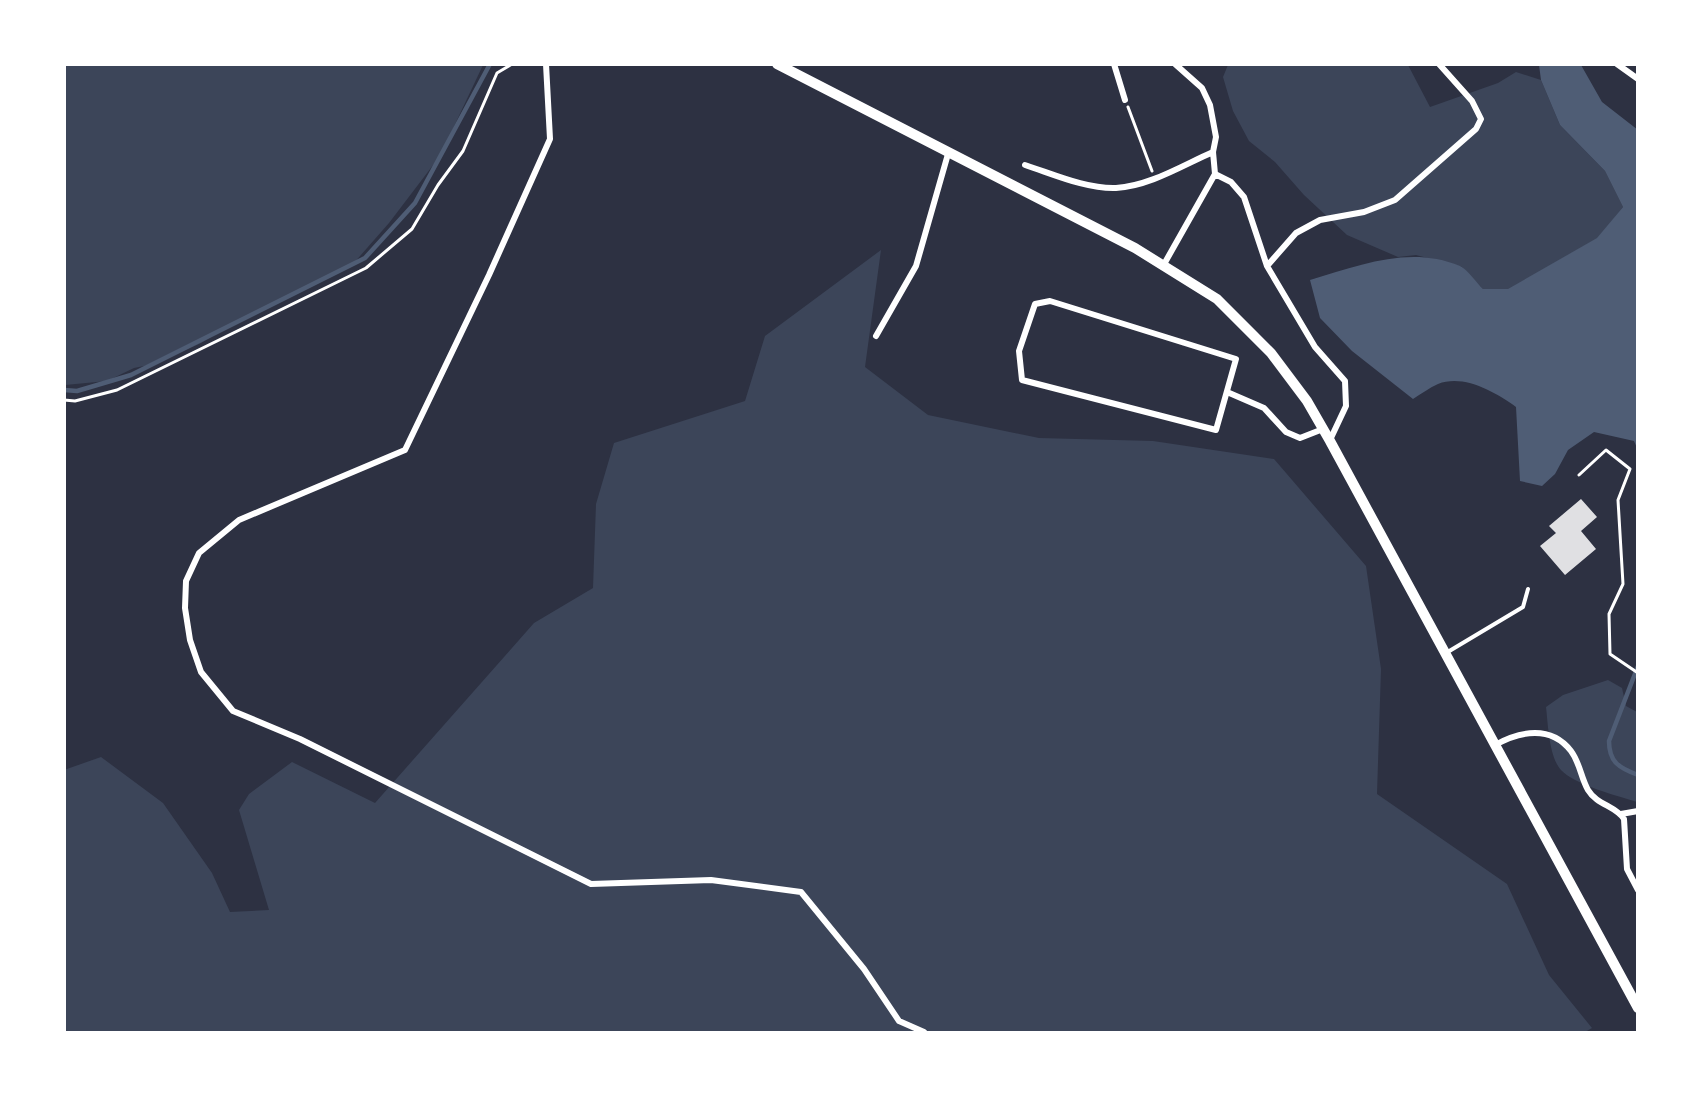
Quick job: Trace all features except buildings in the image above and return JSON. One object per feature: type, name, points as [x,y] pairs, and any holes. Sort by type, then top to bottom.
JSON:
[{"type":"street","points":[[546,64],[550,139],[489,275],[405,450],[239,520],[200,553],[186,580],[185,608],[189,640],[201,672],[233,711],[300,740],[591,884],[711,880],[801,892],[864,969],[899,1021],[924,1032]]},
{"type":"street","points":[[777,64],[948,154],[1135,248],[1217,299],[1271,353],[1330,441],[1638,1008]]},
{"type":"street","points":[[1114,64],[1125,100]]},
{"type":"street","points":[[1163,266],[1215,174],[1213,152],[1215,137],[1210,105],[1202,88],[1175,64]]},
{"type":"street","points":[[1267,266],[1296,233],[1320,220],[1364,212],[1395,200],[1476,129],[1481,119],[1472,101],[1439,64]]},
{"type":"street","points":[[1617,64],[1638,79]]},
{"type":"street","points":[[1025,165],[1089,185],[1116,188],[1154,178],[1213,152]]},
{"type":"street","points":[[876,336],[916,266],[948,154]]},
{"type":"street","points":[[1215,174],[1231,182],[1244,197],[1267,266],[1315,347],[1345,381],[1346,406],[1330,441]]},
{"type":"street","points":[[1050,301],[1236,359],[1227,392],[1216,429],[1022,380],[1019,351],[1035,304],[1050,301]]},
{"type":"street","points":[[1227,392],[1264,408],[1286,432],[1300,438],[1323,429]]},
{"type":"street","points":[[1494,745],[1509,737],[1531,732],[1555,737],[1572,752],[1588,791],[1597,801],[1620,814],[1624,819],[1627,869],[1638,890]]},
{"type":"street","points":[[1620,814],[1638,811]]},
{"type":"lane","points":[[1446,654],[1523,607],[1528,589]]},
{"type":"path","points":[[64,400],[75,400],[117,390],[366,267],[412,229],[438,185],[463,151],[496,73],[512,64]]},
{"type":"path","points":[[1125,100],[1154,178]]},
{"type":"path","points":[[1579,475],[1606,450],[1630,469],[1618,500],[1623,584],[1609,614],[1610,654],[1638,673]]},
{"type":"shaded area","points":[[64,65],[483,65],[440,156],[389,223],[353,264],[248,315],[201,343],[154,364],[134,368],[107,381],[65,385]]},
{"type":"shaded area","points":[[1228,65],[1408,65],[1430,107],[1498,83],[1516,72],[1541,80],[1560,125],[1605,171],[1623,207],[1598,238],[1508,290],[1483,289],[1462,267],[1416,255],[1398,257],[1347,235],[1304,195],[1275,162],[1249,141],[1233,111],[1223,77]]},
{"type":"shaded area","points":[[1539,65],[1581,65],[1602,102],[1638,130],[1637,448],[1634,441],[1594,432],[1568,450],[1555,474],[1542,486],[1520,481],[1516,407],[1489,390],[1458,381],[1438,384],[1413,399],[1352,351],[1320,318],[1310,280],[1385,259],[1422,257],[1460,266],[1483,289],[1508,289],[1597,238],[1623,207],[1605,171],[1560,125],[1541,80]]},
{"type":"shaded area","points":[[881,250],[865,367],[928,415],[1039,438],[1153,441],[1274,459],[1366,566],[1381,669],[1377,794],[1507,884],[1549,975],[1592,1028],[1585,1032],[65,1032],[64,770],[101,757],[163,803],[212,873],[230,912],[269,910],[239,810],[249,794],[292,762],[375,803],[534,623],[593,588],[596,504],[614,443],[745,401],[765,336]]},
{"type":"shaded area","points":[[1608,680],[1622,688],[1626,706],[1637,712],[1637,802],[1576,780],[1561,770],[1552,749],[1546,707],[1563,695]]},
{"type":"waterway","points":[[64,390],[77,391],[131,375],[365,258],[415,203],[490,64]]},
{"type":"waterway","points":[[1638,666],[1609,741],[1609,748],[1616,763],[1625,770],[1638,775]]}]
